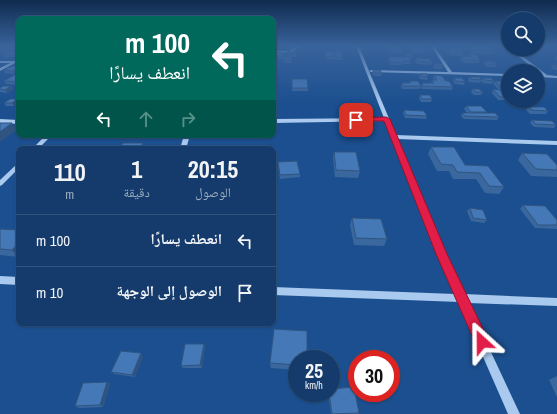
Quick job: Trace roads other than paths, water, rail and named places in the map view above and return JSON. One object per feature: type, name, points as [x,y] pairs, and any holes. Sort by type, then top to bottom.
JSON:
[{"type":"street","points":[[365,65],[442,254],[514,414]]},
{"type":"street","points":[[445,65],[450,73]]},
{"type":"street","points":[[532,65],[547,77],[557,77]]},
{"type":"street","points":[[367,71],[501,75]]},
{"type":"street","points":[[276,121],[386,119]]},
{"type":"street","points":[[0,121],[16,122]]},
{"type":"street","points":[[394,136],[557,143]]},
{"type":"street","points":[[38,146],[46,138]]},
{"type":"street","points":[[0,184],[16,168]]},
{"type":"street","points":[[0,280],[16,281]]},
{"type":"street","points":[[276,291],[461,297],[557,302]]}]
